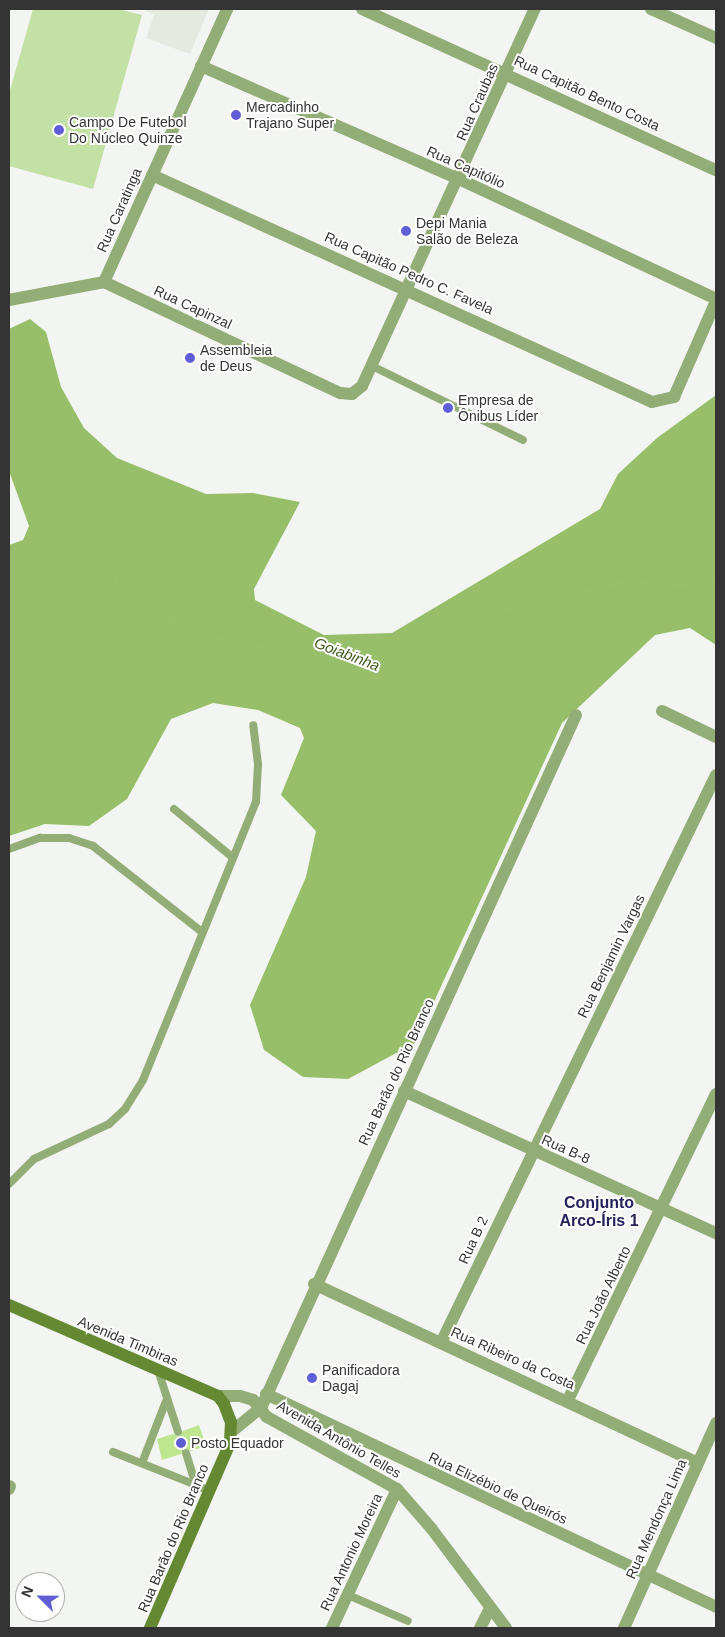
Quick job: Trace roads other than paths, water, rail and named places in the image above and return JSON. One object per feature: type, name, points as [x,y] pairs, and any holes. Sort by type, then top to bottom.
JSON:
[{"type":"street","name":"Rua Caratinga","points":[[104,282],[227,9]]},
{"type":"street","name":"Rua Capitão Bento Costa","points":[[362,9],[507,73],[716,170]]},
{"type":"street","name":"Rua Craubas","points":[[352,394],[362,386],[372,366],[536,9]]},
{"type":"street","points":[[651,9],[716,38]]},
{"type":"street","name":"Rua Capitólio","points":[[201,66],[459,180],[716,300]]},
{"type":"street","name":"Rua Capitão Pedro C. Favela","points":[[152,175],[408,289],[652,402],[674,396],[716,300]]},
{"type":"street","points":[[9,300],[104,282]]},
{"type":"street","name":"Rua Capinzal","points":[[104,282],[340,393],[352,394]]},
{"type":"street","points":[[662,711],[716,737]]},
{"type":"street","name":"Rua Barão do Rio Branco","points":[[261,1408],[314,1284],[576,715]]},
{"type":"street","name":"Rua Benjamin Vargas","points":[[533,1151],[716,775]]},
{"type":"street","name":"Rua B-8","points":[[404,1091],[716,1233]]},
{"type":"street","name":"Rua João Alberto","points":[[568,1400],[716,1094]]},
{"type":"street","name":"Rua B 2","points":[[441,1343],[533,1151]]},
{"type":"street","name":"Rua Ribeiro da Costa","points":[[314,1284],[568,1400],[697,1463]]},
{"type":"street","name":"Avenida Timbiras","points":[[9,1305],[218,1396]]},
{"type":"street","name":"Rua Elizébio de Queirós","points":[[266,1394],[647,1576],[716,1607]]},
{"type":"street","name":"Rua Barão do Rio Branco","points":[[150,1628],[209,1491],[231,1432],[228,1414],[218,1396]]},
{"type":"street","name":"Avenida Antônio Telles","points":[[218,1396],[240,1396],[261,1408],[267,1417],[397,1489],[506,1628]]},
{"type":"street","points":[[231,1432],[261,1408]]},
{"type":"street","name":"Rua Mendonça Lima","points":[[624,1628],[716,1423]]},
{"type":"street","name":"Rua Antonio Moreira","points":[[332,1628],[397,1489]]},
{"type":"street","points":[[480,1628],[490,1608]]},
{"type":"lane","points":[[372,366],[523,440]]},
{"type":"lane","points":[[9,1184],[34,1159],[108,1124],[125,1109],[143,1080],[231,856],[256,802],[258,764],[252,725]]},
{"type":"lane","points":[[174,809],[231,856]]},
{"type":"lane","points":[[9,849],[40,838],[69,838],[94,846],[202,932]]},
{"type":"lane","points":[[158,1370],[166,1401],[178,1432]]},
{"type":"lane","points":[[142,1463],[166,1401]]},
{"type":"lane","points":[[113,1452],[209,1491]]},
{"type":"lane","points":[[186,1453],[196,1485]]},
{"type":"lane","points":[[348,1594],[408,1621]]},
{"type":"waterway","name":"Goiabinha","points":[[9,360],[31,412],[107,552],[119,587],[148,607],[218,638],[257,647],[288,643],[379,680],[411,680],[444,648],[493,613],[629,581],[693,587],[716,579]]},
{"type":"waterway","name":"Goiabinha","points":[[9,640],[16,644],[26,642],[74,664],[87,659],[94,670],[144,650],[174,619]]},
{"type":"place","name":"Mercadinho Trajano Super","points":[[236,115]]},
{"type":"place","name":"Campo De Futebol Do Núcleo Quinze","points":[[59,130]]},
{"type":"place","name":"Depi Mania Salão de Beleza","points":[[406,231]]},
{"type":"place","name":"Assembleia de Deus","points":[[190,358]]},
{"type":"place","name":"Empresa de Ônibus Líder","points":[[448,408]]},
{"type":"place","name":"Panificadora Dagaj","points":[[312,1378]]},
{"type":"place","name":"Posto Equador","points":[[181,1443]]},
{"type":"district","name":"Conjunto Arco-Íris 1","points":[[599,1212]]}]
